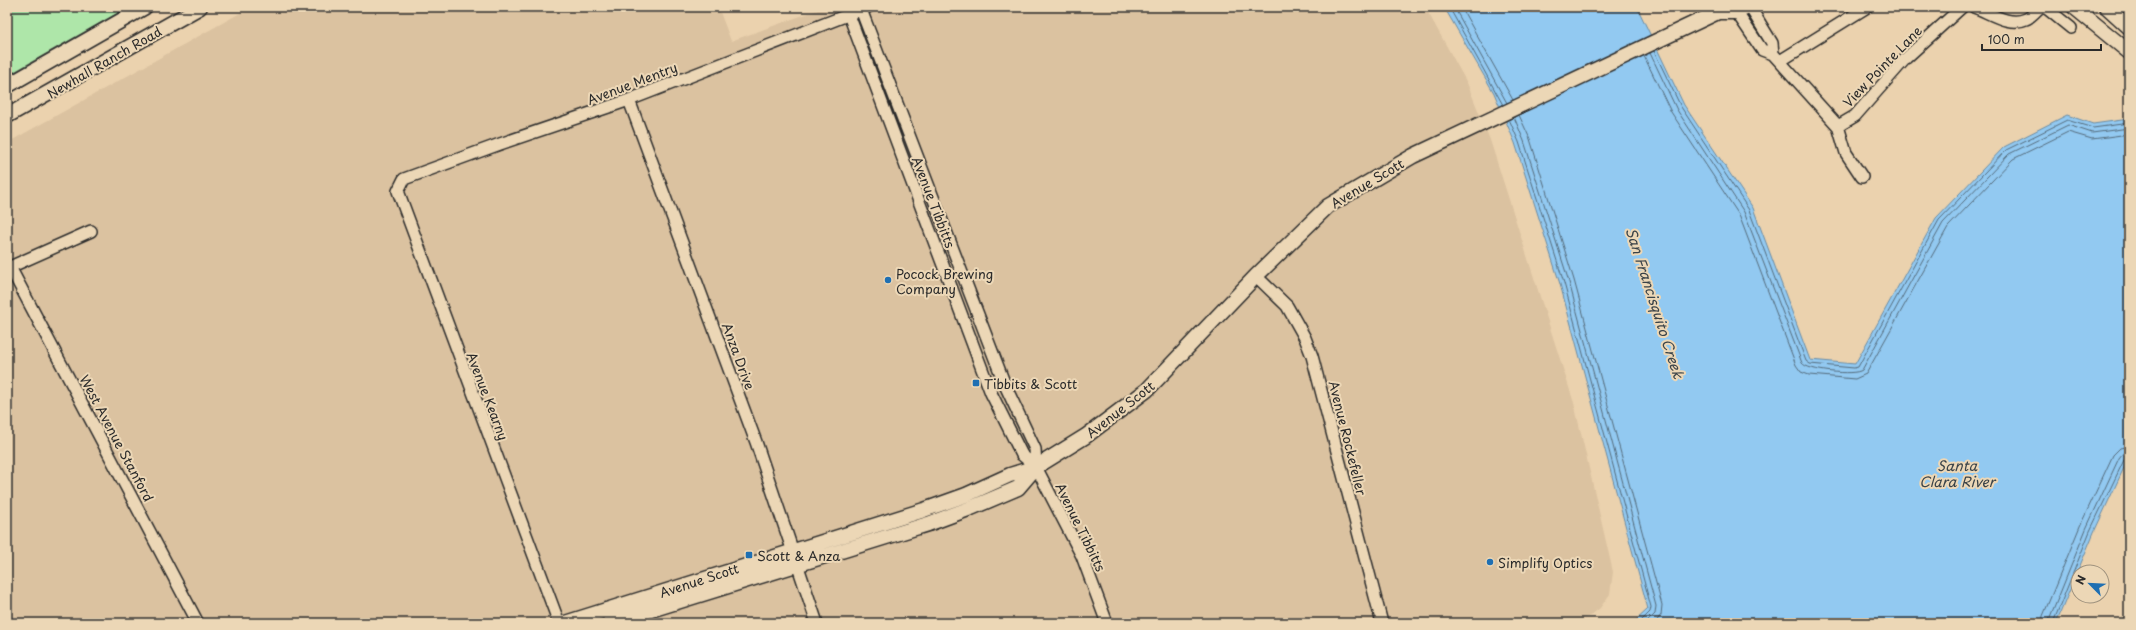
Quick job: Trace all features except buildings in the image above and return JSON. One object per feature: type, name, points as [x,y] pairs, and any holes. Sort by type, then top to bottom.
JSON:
[{"type":"main road","name":"Newhall Ranch Road","points":[[7,86],[145,7]]},
{"type":"main road","name":"Newhall Ranch Road","points":[[7,116],[200,7]]},
{"type":"main road","points":[[2074,7],[2129,52]]},
{"type":"main road","points":[[2107,7],[2129,27]]},
{"type":"main road","name":"Avenue Scott","points":[[565,623],[971,508],[1018,488],[1036,466],[1086,436],[1148,389],[1256,276],[1328,206],[1413,156],[1677,32],[1720,10],[1738,9]]},
{"type":"main road","name":"Avenue Scott","points":[[609,623],[796,557]]},
{"type":"street","points":[[1750,7],[1772,43],[1776,58]]},
{"type":"street","points":[[1776,58],[1867,7]]},
{"type":"street","name":"View Pointe Lane","points":[[1838,126],[1855,116],[1906,58],[1962,7]]},
{"type":"street","points":[[1974,7],[2004,19],[2015,20],[2025,20],[2040,7]]},
{"type":"street","points":[[2045,7],[2071,28]]},
{"type":"street","name":"Avenue Mentry","points":[[404,179],[513,139],[629,100],[847,11],[863,8]]},
{"type":"street","name":"Avenue Tibbitts","points":[[863,8],[1006,386],[1034,449],[1036,466],[1082,556],[1107,623]]},
{"type":"street","points":[[1738,9],[1762,50],[1776,58],[1838,126],[1846,153],[1862,177]]},
{"type":"street","name":"Avenue Tibbitts","points":[[847,11],[991,393],[1022,455],[1036,466]]},
{"type":"street","name":"Anza Drive","points":[[629,100],[756,442],[817,623]]},
{"type":"street","name":"Avenue Kearny","points":[[404,179],[398,191],[559,623]]},
{"type":"street","name":"West Avenue Stanford","points":[[91,231],[10,267],[198,623]]},
{"type":"street","name":"Avenue Rockefeller","points":[[1256,276],[1287,306],[1305,338],[1312,356],[1382,623]]},
{"type":"shaded area","points":[[251,7],[718,7],[731,41],[826,7],[1425,7],[1467,83],[1490,140],[1574,403],[1613,572],[1610,594],[1600,608],[1590,616],[1572,623],[7,623],[7,143]]},
{"type":"green space","points":[[7,7],[128,7],[7,76]]},
{"type":"water","name":"Santa Clara River","points":[[1444,7],[1637,7],[1684,105],[1753,208],[1810,360],[1855,364],[1936,218],[2004,147],[2067,115],[2093,124],[2129,119],[2129,457],[2081,564],[2070,564],[2070,589],[2056,623],[1633,623],[1648,609],[1560,284],[1515,143],[1494,93]]},
{"type":"place","name":"Pocock Brewing Company","points":[[888,280]]},
{"type":"place","name":"Tibbits & Scott","points":[[976,383]]},
{"type":"place","name":"Scott & Anza","points":[[749,555]]},
{"type":"place","name":"Simplify Optics","points":[[1490,562]]},
{"type":"water label","name":"San Francisquito Creek","points":[[1655,303]]}]
